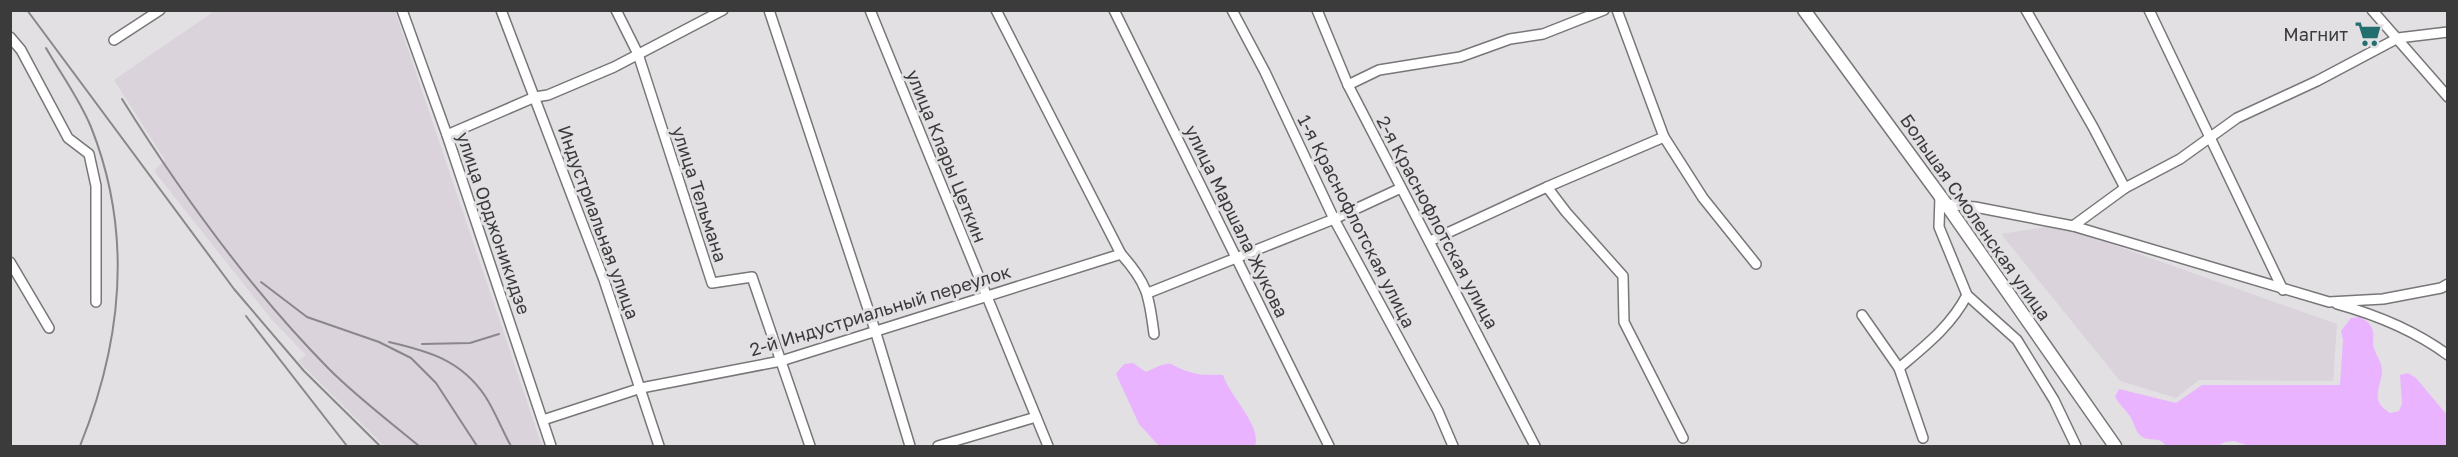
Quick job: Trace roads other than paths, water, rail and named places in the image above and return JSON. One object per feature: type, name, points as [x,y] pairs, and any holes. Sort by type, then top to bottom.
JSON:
[{"type":"main road","name":"Большая Смоленская улица","points":[[1804,10],[1943,200],[2115,447]]},
{"type":"street","points":[[114,40],[160,10]]},
{"type":"street","name":"улица Орджоникидзе","points":[[402,10],[447,135],[551,447]]},
{"type":"street","name":"Индустриальная улица","points":[[501,10],[604,280],[659,447]]},
{"type":"street","name":"улица Тельмана","points":[[615,10],[638,54],[712,283],[752,277],[810,447]]},
{"type":"street","points":[[447,135],[535,97],[548,95],[638,54],[723,10]]},
{"type":"street","points":[[769,10],[875,330],[910,447]]},
{"type":"street","name":"улица Клары Цеткин","points":[[870,10],[1048,447]]},
{"type":"street","points":[[996,10],[1121,254],[1138,273],[1148,293],[1154,334]]},
{"type":"street","name":"улица Маршала Жукова","points":[[1114,10],[1329,447]]},
{"type":"street","name":"1-я Краснофлотская улица","points":[[1232,10],[1265,72],[1334,219],[1438,411],[1453,447]]},
{"type":"street","name":"2-я Краснофлотская улица","points":[[1317,10],[1348,86],[1535,447]]},
{"type":"street","points":[[1348,86],[1379,70],[1460,57],[1510,39],[1543,34],[1604,10]]},
{"type":"street","points":[[1617,10],[1664,137],[1703,198],[1756,264]]},
{"type":"street","points":[[2025,10],[2093,127],[2125,188]]},
{"type":"street","points":[[2149,10],[2283,290]]},
{"type":"street","points":[[2372,10],[2448,97]]},
{"type":"street","points":[[2073,226],[2125,188],[2180,159],[2237,118],[2317,81],[2398,38],[2448,33]]},
{"type":"street","points":[[10,37],[21,50],[68,138],[89,154],[96,186],[96,302]]},
{"type":"street","points":[[1430,241],[1547,187],[1664,137]]},
{"type":"street","points":[[1547,187],[1623,276],[1624,322],[1683,438]]},
{"type":"street","points":[[1148,293],[1334,219],[1401,188]]},
{"type":"street","points":[[2076,447],[2054,400],[2017,340],[1967,295],[1939,227],[1943,200],[2073,226],[2283,290],[2374,315],[2427,340],[2448,355]]},
{"type":"street","name":"2-й Индустриальный переулок","points":[[543,420],[641,388],[781,361],[1121,254]]},
{"type":"street","points":[[10,262],[49,328]]},
{"type":"street","points":[[2329,302],[2383,299],[2441,288],[2448,284]]},
{"type":"street","points":[[1899,368],[1957,315],[1967,295]]},
{"type":"street","points":[[1862,315],[1899,368],[1923,438]]},
{"type":"street","points":[[938,447],[1035,417]]},
{"type":"railway","points":[[27,10],[234,289],[304,371],[380,446]]},
{"type":"railway","points":[[46,48],[76,97],[91,127],[105,167],[113,208],[117,248],[117,288],[113,328],[94,407],[80,446]]},
{"type":"railway","points":[[122,99],[193,206],[272,307],[329,369],[419,446]]},
{"type":"railway","points":[[261,282],[307,317],[379,342],[411,358],[436,383],[477,446]]},
{"type":"railway","points":[[246,316],[347,446]]},
{"type":"railway","points":[[422,344],[470,343],[499,334]]},
{"type":"railway","points":[[389,342],[443,359],[465,374],[485,396],[511,446]]},
{"type":"place","name":"Магнит","points":[[2368,34]]}]
